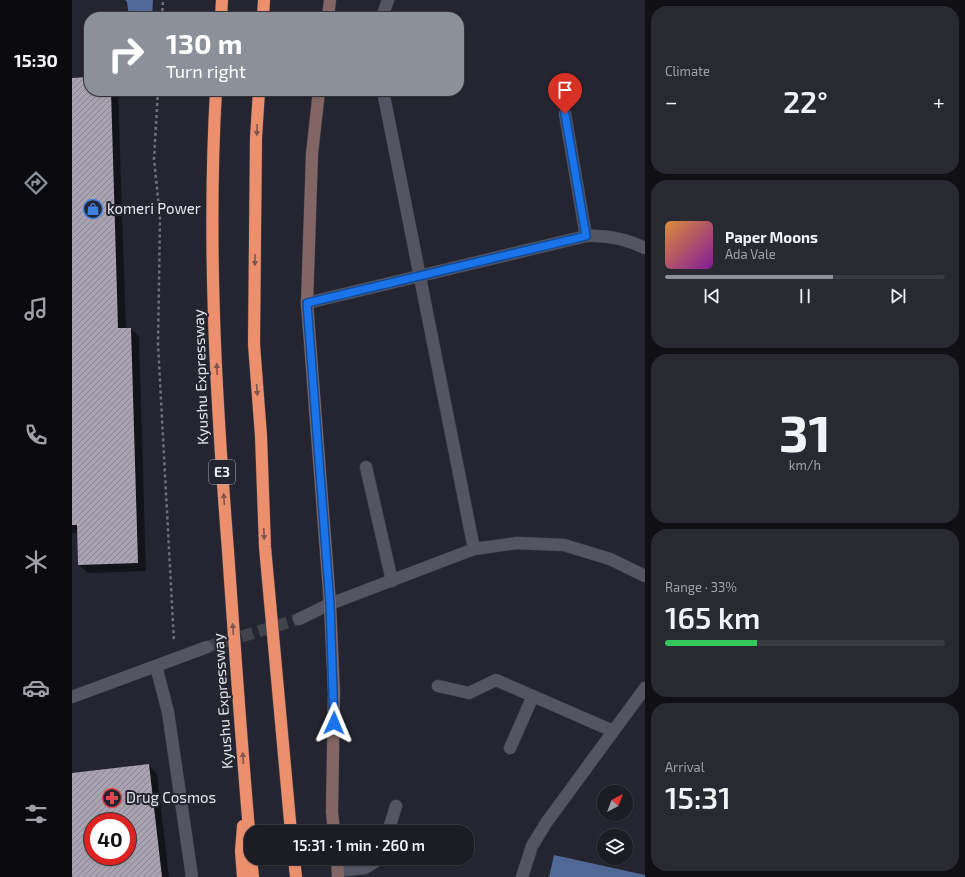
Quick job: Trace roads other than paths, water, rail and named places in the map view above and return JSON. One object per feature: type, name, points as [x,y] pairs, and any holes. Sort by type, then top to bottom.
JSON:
[{"type":"highway","points":[[221,12],[222,0]]},
{"type":"highway","points":[[263,12],[264,0]]},
{"type":"highway","name":"Kyushu Expressway","points":[[216,96],[214,130],[213,269],[218,399],[248,825]]},
{"type":"highway","points":[[259,96],[256,138],[254,344],[261,436],[265,547],[290,825]]},
{"type":"highway","points":[[243,877],[241,851],[245,787]]},
{"type":"highway","points":[[252,865],[253,877]]},
{"type":"highway","points":[[295,865],[296,877]]},
{"type":"street","points":[[329,12],[330,0]]},
{"type":"street","points":[[384,12],[388,0]]},
{"type":"street","points":[[318,96],[312,154],[307,303],[330,604],[334,694],[332,812],[333,825]]},
{"type":"street","points":[[384,96],[474,549]]},
{"type":"street","points":[[565,114],[586,236]]},
{"type":"street","points":[[307,303],[586,236],[603,235],[635,243],[645,248]]},
{"type":"street","points":[[366,467],[392,581]]},
{"type":"street","points":[[299,619],[330,604],[474,549],[517,543],[564,545],[610,559],[645,576]]},
{"type":"street","points":[[72,697],[207,647]]},
{"type":"street","points":[[156,666],[168,712],[192,877]]},
{"type":"street","points":[[438,686],[469,693],[496,680],[613,731]]},
{"type":"street","points":[[522,877],[532,846],[546,823],[645,688]]},
{"type":"street","points":[[510,748],[533,696]]},
{"type":"street","points":[[390,825],[396,806]]},
{"type":"street","points":[[338,874],[365,868],[370,865]]},
{"type":"water","points":[[125,0],[153,0],[152,12],[128,12],[127,2]]},
{"type":"water","points":[[554,855],[645,875],[645,877],[549,877]]},
{"type":"tunnel","points":[[207,647],[299,619]]},
{"type":"place","name":"komeri Power","points":[[93,209]]},
{"type":"place","name":"Drug Cosmos","points":[[112,798]]}]
